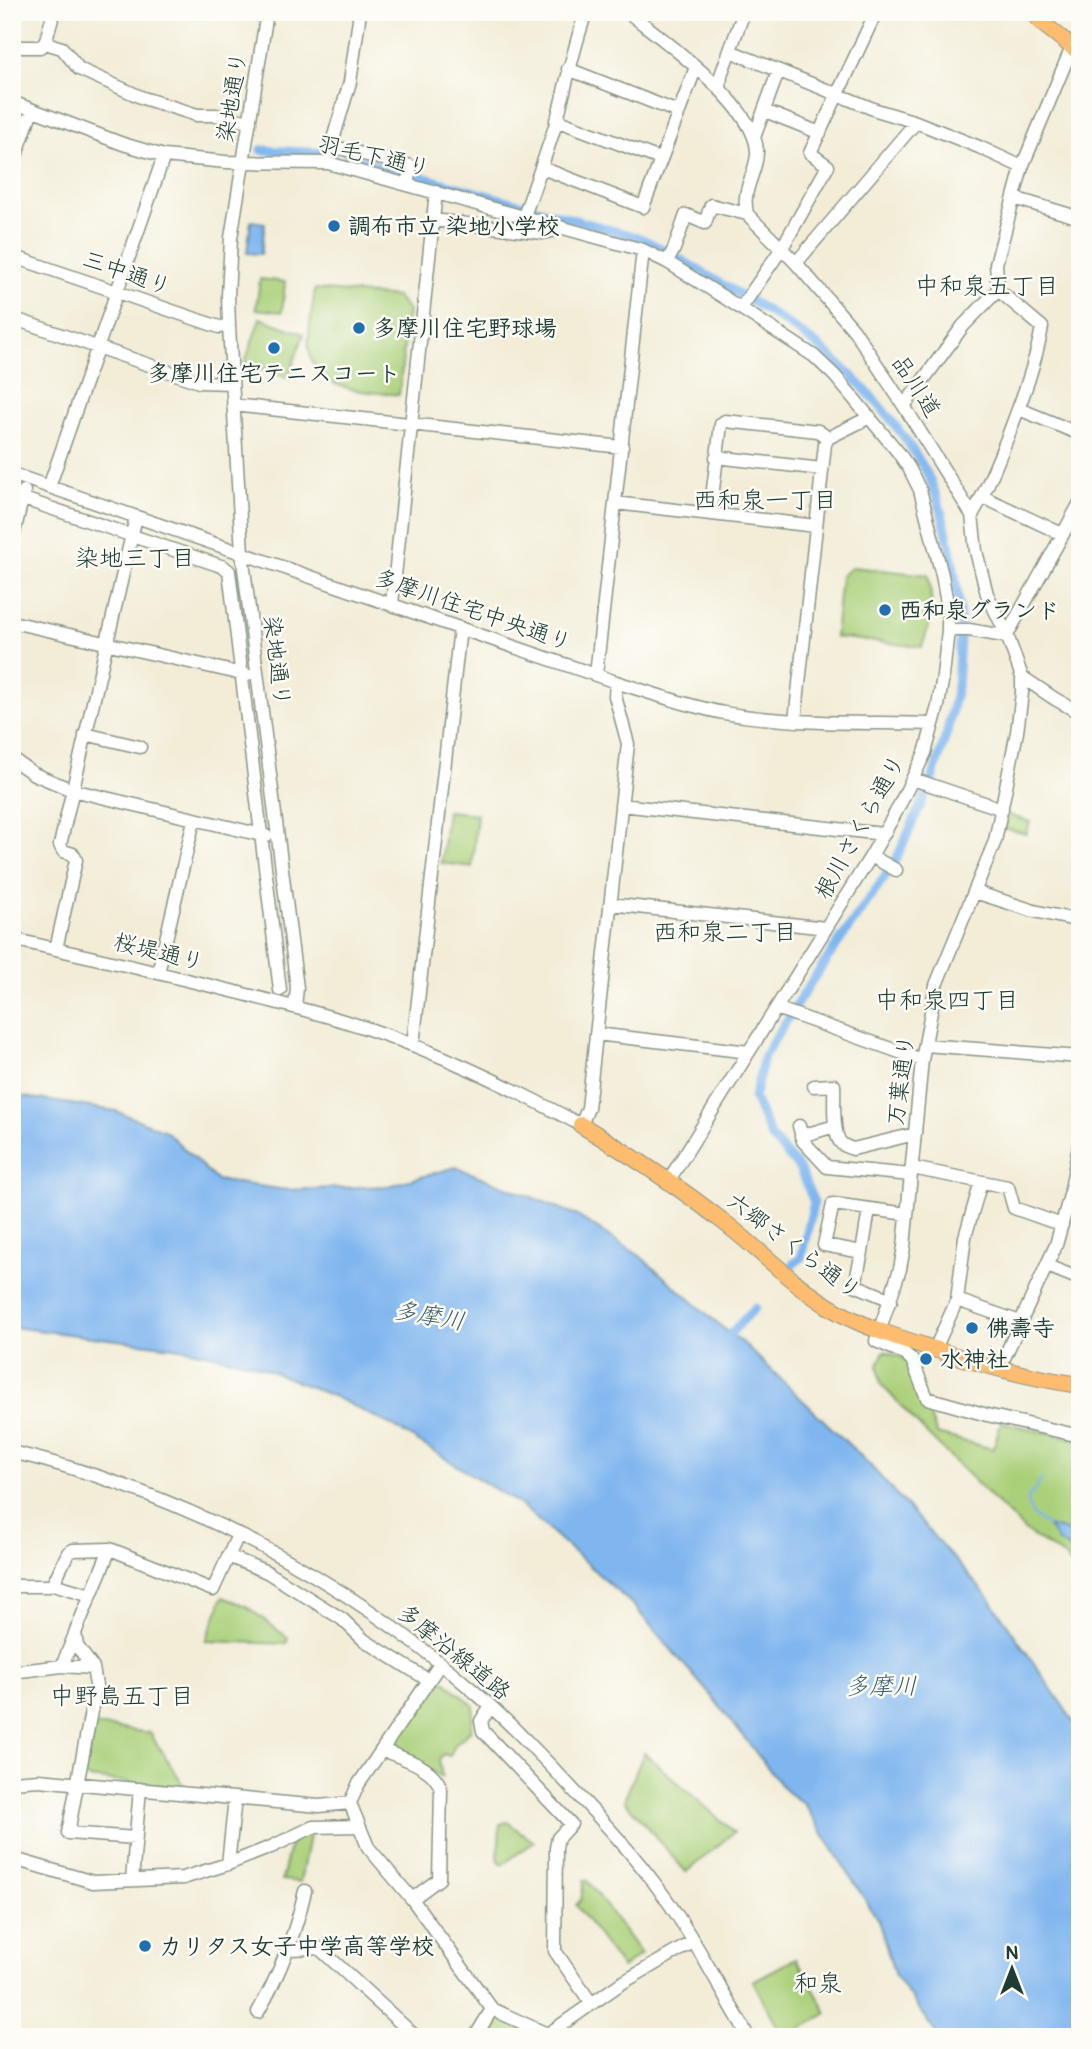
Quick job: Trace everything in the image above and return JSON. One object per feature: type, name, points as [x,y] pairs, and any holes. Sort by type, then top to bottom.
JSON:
[{"type":"main road","points":[[1032,12],[1076,50]]},
{"type":"main road","name":"六郷さくら通り","points":[[581,1125],[670,1180],[827,1305],[879,1331],[934,1349],[999,1369],[1080,1385]]},
{"type":"street","points":[[12,47],[40,47],[45,43],[54,12]]},
{"type":"street","name":"染地通り","points":[[267,12],[231,237],[228,296],[242,553],[297,988],[295,1007]]},
{"type":"street","points":[[360,12],[350,82],[330,152],[411,166],[409,176]]},
{"type":"street","points":[[526,209],[542,168],[586,12]]},
{"type":"street","points":[[628,12],[720,88],[755,135]]},
{"type":"street","points":[[720,88],[721,75],[744,12]]},
{"type":"street","points":[[745,302],[782,248],[828,166],[810,153],[876,12]]},
{"type":"street","points":[[45,43],[62,48],[79,69],[143,98],[197,115],[216,115],[250,122]]},
{"type":"street","points":[[972,515],[983,497],[1018,409],[1034,366],[1042,327],[998,290],[996,264],[1021,167],[1076,50]]},
{"type":"street","points":[[730,51],[876,110],[916,122],[979,147],[1021,167]]},
{"type":"street","points":[[542,168],[643,207],[696,67]]},
{"type":"street","points":[[568,69],[678,112]]},
{"type":"street","points":[[670,256],[685,215],[705,223],[711,205],[747,214],[746,198],[757,153],[755,135],[778,72]]},
{"type":"street","name":"羽毛下通り","points":[[12,102],[123,144],[164,156],[243,163],[330,152],[409,176],[436,192],[526,209],[556,225],[643,250]]},
{"type":"street","points":[[12,167],[32,110]]},
{"type":"street","points":[[765,111],[820,133]]},
{"type":"street","points":[[556,120],[660,159]]},
{"type":"street","points":[[796,263],[916,122]]},
{"type":"street","points":[[49,487],[164,156]]},
{"type":"street","points":[[392,604],[436,192]]},
{"type":"street","points":[[1014,198],[1080,218]]},
{"type":"street","name":"品川道","points":[[747,214],[796,263],[853,330],[972,515],[976,551],[987,594],[1007,635],[1022,677]]},
{"type":"street","points":[[433,220],[543,233],[552,231],[556,225]]},
{"type":"street","points":[[596,675],[643,250]]},
{"type":"street","name":"根川さくら通り","points":[[643,250],[670,256],[745,302],[814,356],[870,417],[904,460],[920,490],[942,575],[948,610],[943,676],[925,753],[924,782],[883,834],[827,928],[786,1012],[749,1052],[670,1180]]},
{"type":"street","name":"三中通り","points":[[12,256],[219,327],[229,326]]},
{"type":"street","points":[[904,406],[963,326],[998,290]]},
{"type":"street","points":[[12,318],[199,382],[232,383]]},
{"type":"street","points":[[233,405],[622,447]]},
{"type":"street","points":[[1018,409],[1077,433],[1080,415]]},
{"type":"street","points":[[795,721],[825,444],[828,438],[870,417]]},
{"type":"street","points":[[710,514],[721,424],[726,421],[818,431],[828,438]]},
{"type":"street","points":[[716,457],[822,469]]},
{"type":"street","name":"多摩川住宅中央通り","points":[[12,474],[675,701],[723,713],[795,721],[933,724]]},
{"type":"street","points":[[12,541],[17,496],[27,479]]},
{"type":"street","points":[[17,496],[227,568],[280,990]]},
{"type":"street","points":[[983,497],[1062,534]]},
{"type":"street","points":[[615,503],[816,526]]},
{"type":"street","points":[[948,630],[969,629],[1007,635],[1080,503]]},
{"type":"street","points":[[56,949],[76,860],[74,854],[63,851],[60,845],[136,517]]},
{"type":"street","points":[[12,622],[242,674],[257,675]]},
{"type":"street","points":[[413,1045],[460,628]]},
{"type":"street","points":[[1022,677],[1080,713]]},
{"type":"street","name":"万葉通り","points":[[879,1331],[900,1269],[922,1060],[936,985],[995,841],[1017,732],[1022,677]]},
{"type":"street","points":[[295,1007],[413,1045],[510,1087],[581,1125],[588,1108],[628,744],[615,696],[616,682]]},
{"type":"street","points":[[85,734],[140,747]]},
{"type":"street","points":[[12,759],[34,774],[72,790],[277,838]]},
{"type":"street","points":[[924,782],[1002,809]]},
{"type":"street","points":[[621,806],[883,834]]},
{"type":"street","points":[[159,973],[194,820]]},
{"type":"street","points":[[871,856],[892,868]]},
{"type":"street","points":[[975,892],[1034,911],[1080,921]]},
{"type":"street","points":[[610,904],[827,928]]},
{"type":"street","name":"桜堤通り","points":[[12,939],[295,1007]]},
{"type":"street","points":[[786,1012],[922,1060]]},
{"type":"street","points":[[596,1034],[749,1052]]},
{"type":"street","points":[[925,1045],[1080,1057]]},
{"type":"street","points":[[814,1086],[834,1085],[835,1126],[841,1143],[853,1149],[915,1134]]},
{"type":"street","points":[[835,1126],[800,1131],[803,1141],[827,1167],[912,1171],[1008,1188],[1014,1208],[1062,1225]]},
{"type":"street","points":[[999,1369],[1047,1266],[1062,1225],[1080,1140]]},
{"type":"street","points":[[934,1349],[957,1300],[965,1237],[981,1182]]},
{"type":"street","points":[[862,1252],[824,1245],[833,1204],[907,1214]]},
{"type":"street","points":[[869,1210],[855,1285],[891,1300]]},
{"type":"street","points":[[1047,1266],[1080,1279]]},
{"type":"street","points":[[957,1300],[1020,1322]]},
{"type":"street","points":[[879,1331],[876,1341],[904,1353],[912,1360],[927,1398],[1080,1436]]},
{"type":"street","name":"多摩沿線道路","points":[[12,1452],[115,1482],[238,1535],[288,1560],[358,1604],[440,1664],[533,1747],[621,1842],[664,1896],[748,2037]]},
{"type":"street","points":[[53,1584],[68,1553],[73,1550],[110,1549],[213,1590],[238,1535]]},
{"type":"street","points":[[62,1666],[110,1549]]},
{"type":"street","points":[[228,1556],[267,1572],[342,1619],[364,1640],[428,1680]]},
{"type":"street","points":[[12,1586],[53,1584],[91,1595]]},
{"type":"street","points":[[75,1633],[77,1646],[93,1668],[95,1692],[68,1833],[136,1838]]},
{"type":"street","points":[[440,1664],[358,1785],[350,1803],[368,1847],[412,1899],[492,2009],[546,2036],[647,1967],[693,1942]]},
{"type":"street","points":[[12,1672],[62,1666],[93,1668]]},
{"type":"street","points":[[491,1707],[481,1721],[482,1731],[571,1824]]},
{"type":"street","points":[[383,1750],[425,1769],[439,1783],[441,1790],[439,1879],[412,1899]]},
{"type":"street","points":[[12,1782],[39,1780],[319,1805],[350,1803]]},
{"type":"street","points":[[132,1880],[140,1790]]},
{"type":"street","points":[[228,1864],[235,1798]]},
{"type":"street","points":[[590,1808],[558,1838],[555,1951],[592,2003]]},
{"type":"street","points":[[12,1872],[13,1856],[93,1882],[183,1878],[228,1864],[313,1827],[359,1826]]},
{"type":"street","points":[[257,2012],[271,1989],[288,1949],[305,1891]]},
{"type":"street","points":[[288,1949],[319,1948],[416,2037]]},
{"type":"street","points":[[475,2037],[492,2009]]},
{"type":"green space","points":[[260,279],[285,282],[282,312],[256,309]]},
{"type":"green space","name":"多摩川住宅野球場","points":[[315,289],[397,297],[408,310],[399,395],[344,387],[321,374],[313,363],[309,349],[309,327]]},
{"type":"green space","name":"多摩川住宅テニスコート","points":[[260,318],[304,334],[288,378],[245,363]]},
{"type":"green space","name":"西和泉グランド","points":[[852,567],[928,575],[931,611],[922,647],[835,637],[841,576]]},
{"type":"green space","points":[[447,811],[477,814],[472,867],[441,863]]},
{"type":"green space","points":[[1006,814],[1030,822],[1026,834],[1003,828]]},
{"type":"green space","points":[[884,1351],[904,1358],[909,1364],[937,1434],[993,1449],[1001,1422],[1080,1440],[1080,1575],[1065,1557],[1025,1531],[921,1428],[881,1384],[878,1365]]},
{"type":"green space","points":[[223,1597],[246,1606],[288,1638],[286,1644],[206,1641]]},
{"type":"green space","points":[[437,1674],[474,1706],[471,1730],[455,1745],[450,1756],[443,1754],[439,1759],[442,1777],[390,1746]]},
{"type":"green space","points":[[94,1725],[150,1733],[185,1788],[87,1778],[84,1775]]},
{"type":"green space","points":[[644,1753],[734,1832],[686,1872],[624,1800]]},
{"type":"green space","points":[[507,1822],[534,1842],[503,1864],[498,1860],[500,1824]]},
{"type":"green space","points":[[310,1831],[300,1882],[282,1880],[291,1841]]},
{"type":"green space","points":[[587,1880],[641,1954],[622,1968],[576,1905],[581,1900],[584,1881]]},
{"type":"green space","points":[[796,1958],[827,2013],[788,2037],[783,2037],[753,1981]]},
{"type":"green space","points":[[495,2016],[533,2034],[533,2037],[479,2037],[491,2017]]},
{"type":"water","points":[[251,221],[265,223],[261,254],[247,253]]},
{"type":"water","name":"多摩川","points":[[12,1095],[116,1111],[166,1131],[216,1180],[287,1190],[388,1186],[456,1167],[574,1214],[640,1256],[742,1342],[868,1463],[990,1599],[1080,1731],[1080,2037],[939,2037],[895,1976],[878,1920],[804,1804],[787,1792],[712,1697],[633,1605],[522,1506],[393,1426],[335,1397],[251,1363],[181,1348],[12,1327]]},
{"type":"water","points":[[1048,1526],[1071,1532],[1078,1539],[1080,1555],[1058,1542]]},
{"type":"waterway","points":[[261,150],[333,153]]},
{"type":"waterway","points":[[347,156],[637,237],[671,254],[812,341],[838,362],[879,405],[924,468],[938,502],[949,543],[960,623]]},
{"type":"waterway","points":[[793,1264],[801,1258],[814,1202],[799,1168],[771,1137],[754,1098],[764,1056],[809,985],[895,862],[932,780],[947,732],[957,687],[960,637]]},
{"type":"waterway","points":[[730,1334],[755,1308]]},
{"type":"waterway","points":[[1042,1478],[1028,1497],[1028,1502],[1033,1514],[1048,1526]]},
{"type":"place","name":"調布市立 染地小学校","points":[[334,226]]},
{"type":"place","name":"多摩川住宅野球場","points":[[359,328]]},
{"type":"place","name":"多摩川住宅テニスコート","points":[[274,348]]},
{"type":"place","name":"西和泉グランド","points":[[885,610]]},
{"type":"place","name":"佛壽寺","points":[[972,1328]]},
{"type":"place","name":"水神社","points":[[926,1359]]},
{"type":"place","name":"カリタス女子中学高等学校","points":[[145,1946]]},
{"type":"district","name":"中和泉五丁目","points":[[987,286]]},
{"type":"district","name":"西和泉一丁目","points":[[765,500]]},
{"type":"district","name":"染地三丁目","points":[[135,558]]},
{"type":"district","name":"西和泉二丁目","points":[[725,932]]},
{"type":"district","name":"中和泉四丁目","points":[[947,1000]]},
{"type":"district","name":"中野島五丁目","points":[[122,1696]]},
{"type":"district","name":"和泉","points":[[818,1983]]}]
